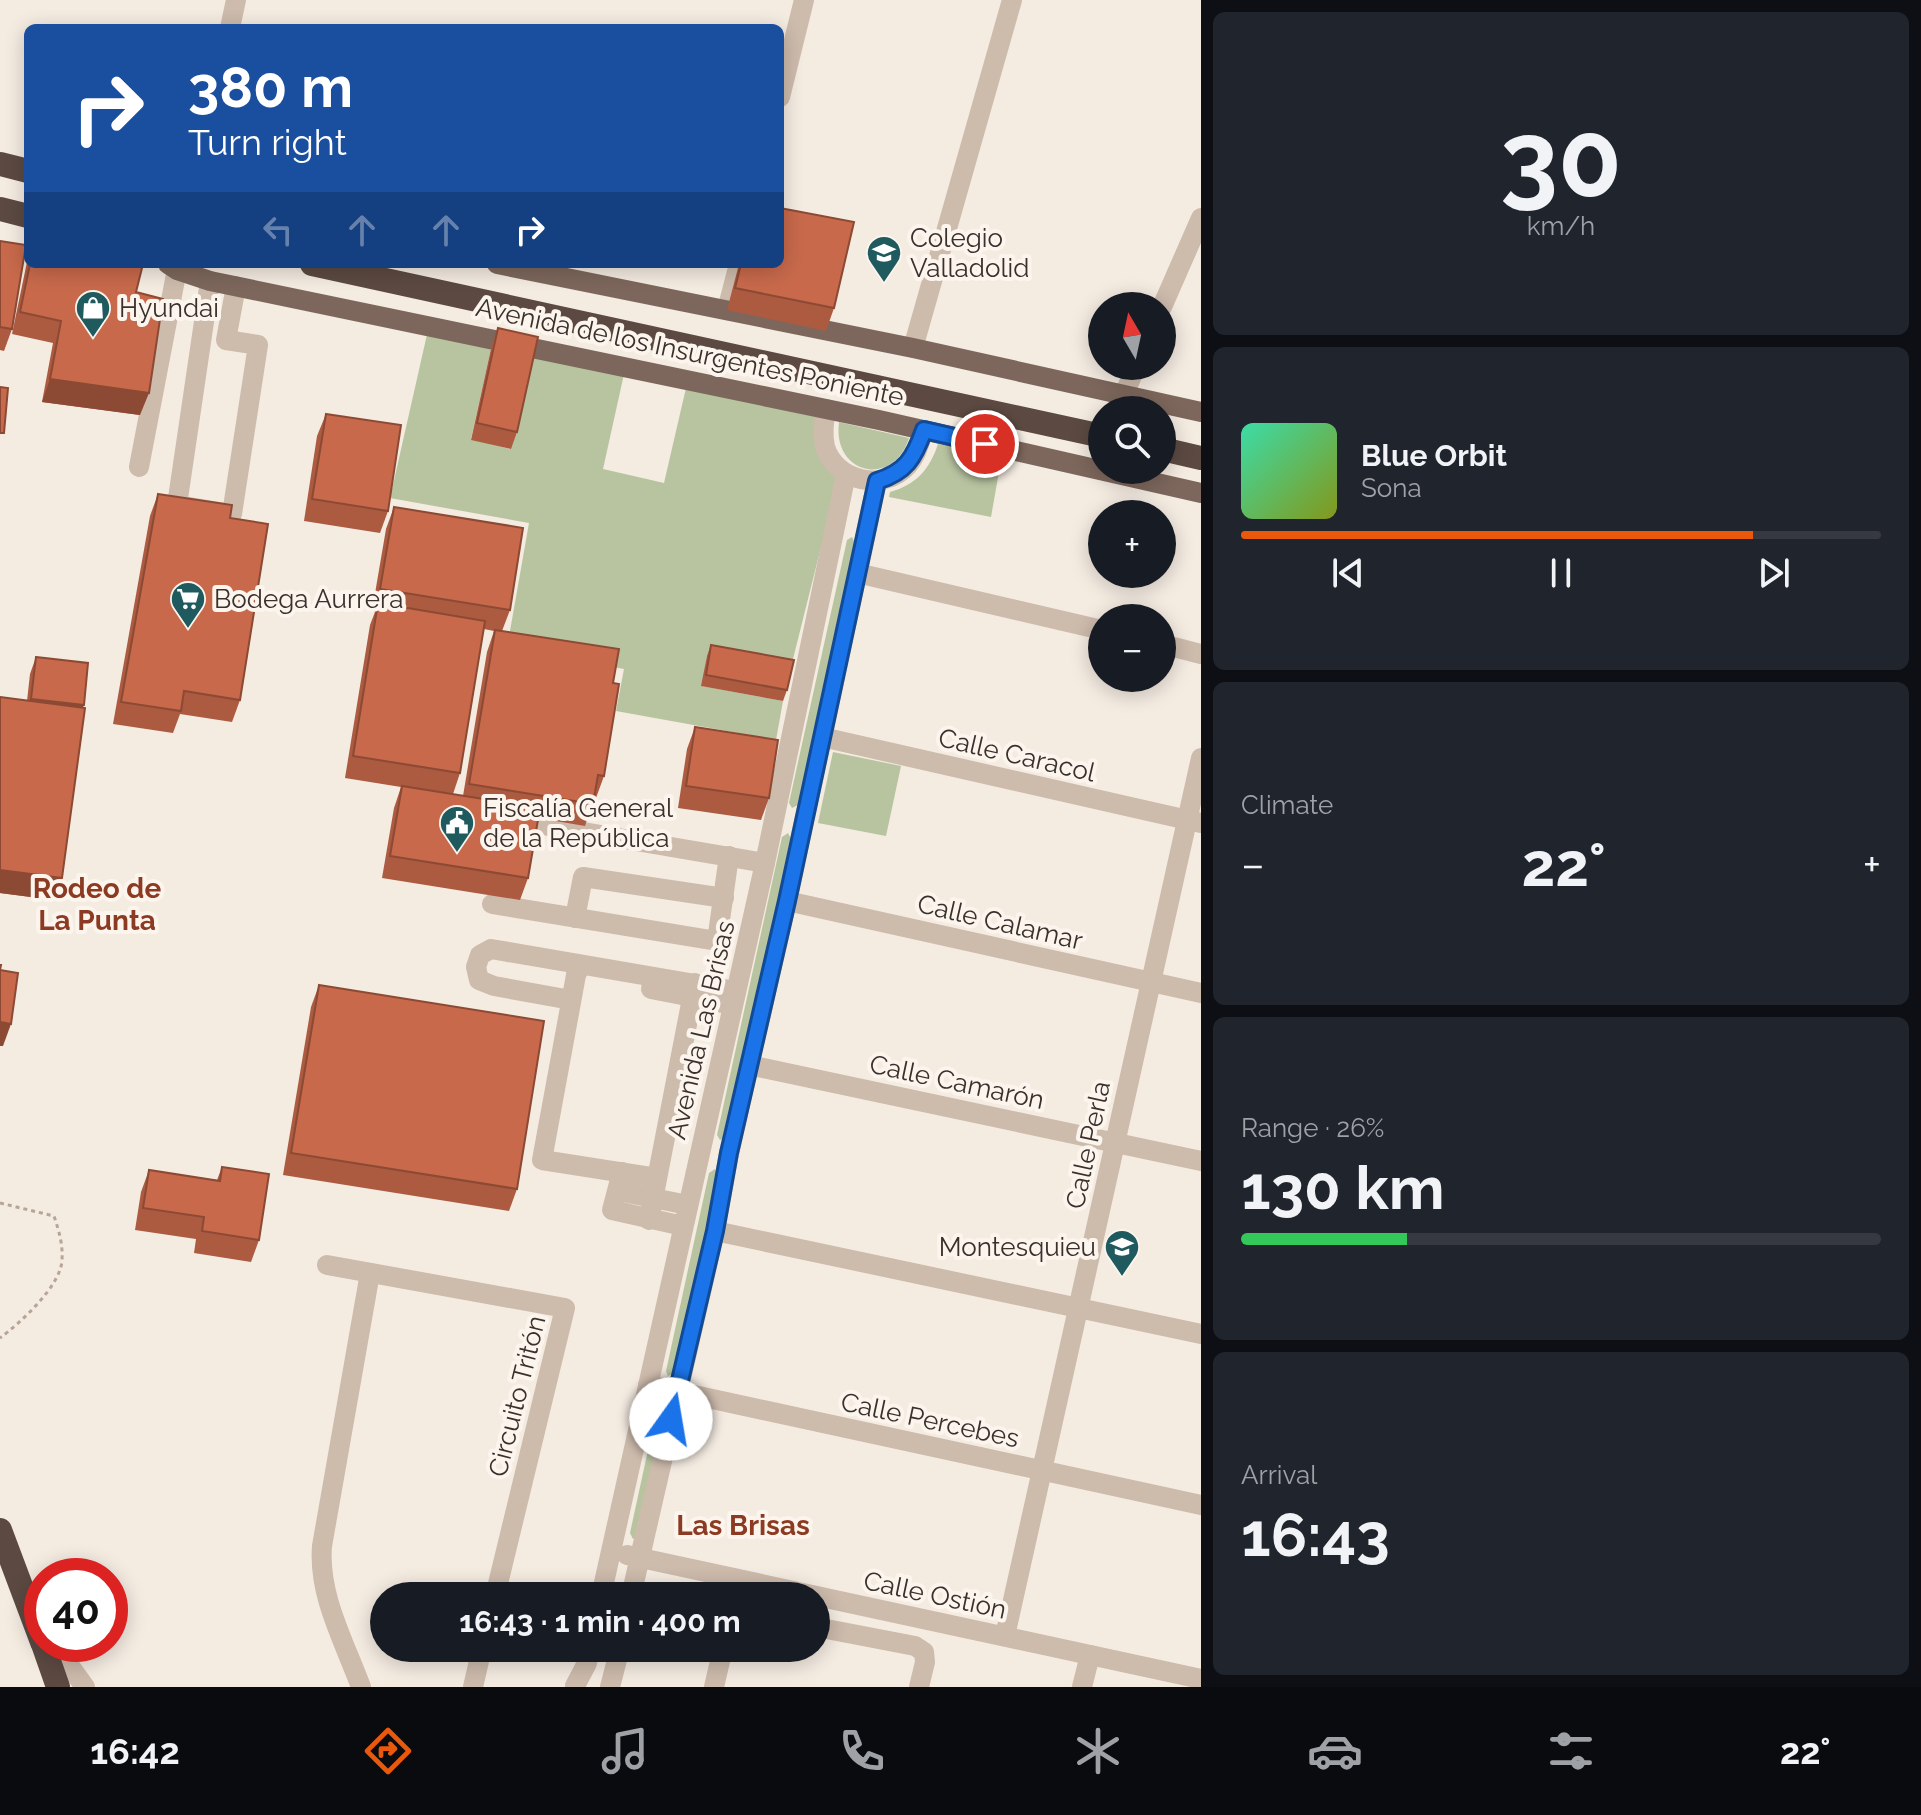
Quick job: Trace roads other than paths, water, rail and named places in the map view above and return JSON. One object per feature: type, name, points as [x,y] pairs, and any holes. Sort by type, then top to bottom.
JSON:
[{"type":"highway","points":[[0,164],[24,170]]},
{"type":"highway","points":[[0,209],[24,215]]},
{"type":"highway","name":"Avenida de los Insurgentes Poniente","points":[[330,268],[1088,433]]},
{"type":"highway","points":[[1176,452],[1201,458]]},
{"type":"highway","points":[[0,1530],[24,1593]]},
{"type":"highway","points":[[49,1662],[58,1687]]},
{"type":"main road","name":"Avenida de los Insurgentes Poniente","points":[[179,268],[210,281],[826,409],[1201,493]]},
{"type":"main road","name":"Avenida de los Insurgentes Poniente","points":[[517,268],[913,348],[1201,412]]},
{"type":"street","points":[[231,24],[236,0]]},
{"type":"street","points":[[784,81],[804,0]]},
{"type":"street","points":[[913,348],[1012,0]]},
{"type":"street","points":[[1169,292],[1201,218]]},
{"type":"street","points":[[139,467],[174,268]]},
{"type":"street","points":[[727,310],[738,268]]},
{"type":"street","points":[[210,281],[177,505],[232,514],[258,345],[226,340],[236,286]]},
{"type":"street","points":[[1124,395],[1130,380]]},
{"type":"street","points":[[826,409],[823,434],[826,450],[846,474],[861,480],[877,481],[906,468],[916,454],[924,430]]},
{"type":"street","name":"Avenida Las Brisas","points":[[604,1582],[765,863],[846,474]]},
{"type":"street","name":"Avenida Las Brisas","points":[[634,1582],[715,1231],[729,1153],[787,901],[877,481]]},
{"type":"street","points":[[836,521],[867,529]]},
{"type":"street","points":[[857,573],[1088,627]]},
{"type":"street","points":[[1176,648],[1201,654]]},
{"type":"street","name":"Calle Caracol","points":[[822,737],[1194,821]]},
{"type":"street","name":"Calle Perla","points":[[1005,1636],[1080,1308],[1149,982],[1194,821],[1201,758]]},
{"type":"street","points":[[493,817],[765,863]]},
{"type":"street","points":[[492,904],[717,941],[729,856]]},
{"type":"street","points":[[575,918],[583,877],[724,898]]},
{"type":"street","name":"Calle Calamar","points":[[787,901],[1201,993]]},
{"type":"street","points":[[571,1000],[494,986],[479,980],[476,967],[480,955],[491,949],[578,970],[734,998]]},
{"type":"street","points":[[578,970],[542,1160],[620,1182],[655,1188],[688,1205]]},
{"type":"street","points":[[649,1220],[694,991]]},
{"type":"street","name":"Calle Camarón","points":[[749,1065],[1201,1161]]},
{"type":"street","points":[[702,1146],[729,1153]]},
{"type":"street","points":[[620,1182],[612,1210],[683,1226]]},
{"type":"street","points":[[715,1231],[1201,1334]]},
{"type":"street","name":"Circuito Tritón","points":[[327,1265],[565,1308],[498,1582]]},
{"type":"street","points":[[361,1687],[325,1593],[320,1570],[370,1273]]},
{"type":"street","name":"Calle Percebes","points":[[648,1385],[1201,1505]]},
{"type":"street","name":"Calle Ostión","points":[[611,1551],[1201,1679]]},
{"type":"street","points":[[830,1630],[915,1646],[924,1652],[919,1687]]},
{"type":"street","points":[[1082,1687],[1090,1655]]},
{"type":"street","points":[[67,1662],[85,1687]]},
{"type":"street","points":[[473,1687],[479,1662]]},
{"type":"street","points":[[587,1662],[573,1686],[597,1687]]},
{"type":"street","points":[[610,1687],[616,1662]]},
{"type":"street","points":[[714,1687],[720,1662]]},
{"type":"place","name":"Colegio Valladolid","points":[[884,284]]},
{"type":"place","name":"Hyundai","points":[[93,339]]},
{"type":"place","name":"Bodega Aurrera","points":[[188,630]]},
{"type":"place","name":"Fiscalía General de la República","points":[[457,854]]},
{"type":"place","name":"Montesquieu","points":[[1122,1278]]},
{"type":"district","name":"Rodeo de La Punta","points":[[97,904]]},
{"type":"district","name":"Las Brisas","points":[[743,1525]]}]
